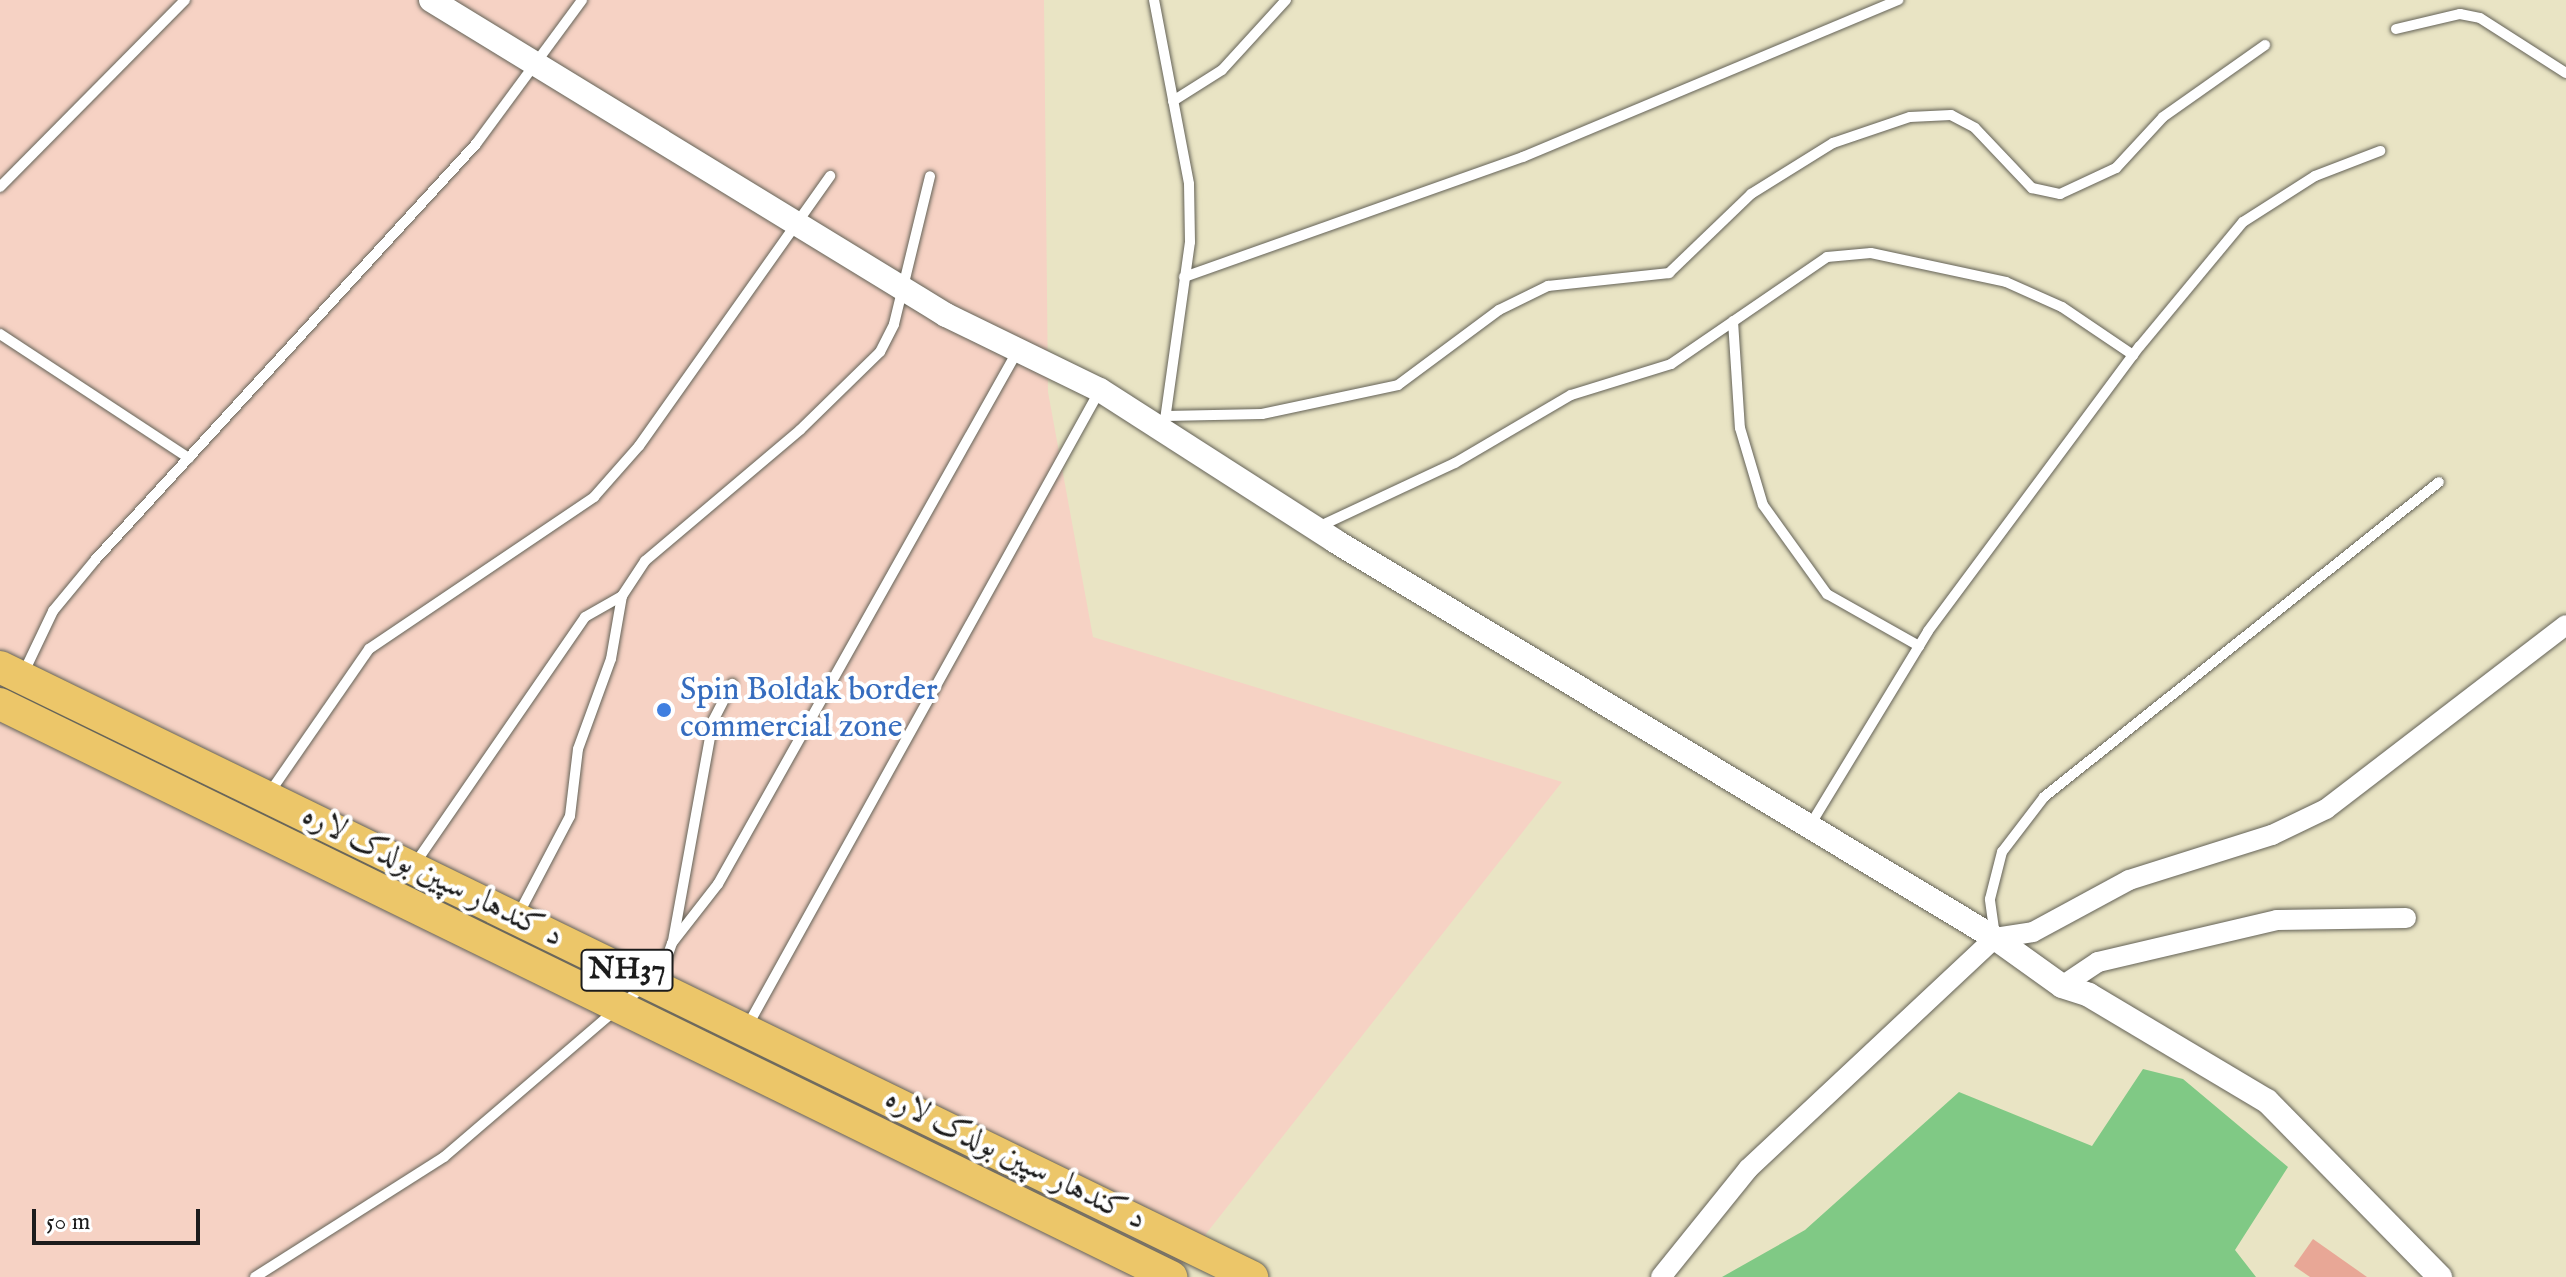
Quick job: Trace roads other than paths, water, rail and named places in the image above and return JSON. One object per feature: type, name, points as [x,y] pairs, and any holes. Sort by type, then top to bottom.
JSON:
[{"type":"highway","name":"د کندهار سپین بولدک لاره","points":[[11,695],[266,797],[410,870],[747,1027],[1252,1277]]},
{"type":"highway","name":"د کندهار سپین بولدک لاره","points":[[11,695],[623,1007],[1171,1277]]},
{"type":"street","points":[[431,0],[796,223],[1018,350],[1164,423],[1314,528],[1807,829],[1995,938],[2062,986],[2089,995],[2267,1101],[2440,1277]]},
{"type":"street","points":[[1661,1277],[1748,1169],[1995,938],[2033,932],[2129,880],[2272,835],[2336,803],[2566,625]]},
{"type":"street","points":[[2062,986],[2098,962],[2277,920],[2406,918]]},
{"type":"lane","points":[[0,187],[185,0]]},
{"type":"lane","points":[[11,695],[53,611],[476,144],[582,0]]},
{"type":"lane","points":[[1154,0],[1189,184],[1184,277],[1164,423],[1262,414],[1398,385],[1499,310],[1548,286],[1669,273],[1751,194],[1833,143],[1910,117],[1951,115],[1975,128],[2032,188],[2060,194],[2116,168],[2163,117],[2265,45]]},
{"type":"lane","points":[[1173,101],[1222,70],[1286,0]]},
{"type":"lane","points":[[1184,277],[1523,157],[1898,0]]},
{"type":"lane","points":[[2396,29],[2460,14],[2480,18],[2566,73]]},
{"type":"lane","points":[[1807,829],[1919,646],[2133,355],[2243,222],[2315,176],[2380,151]]},
{"type":"lane","points":[[266,797],[369,649],[594,497],[830,176]]},
{"type":"lane","points":[[516,918],[570,816],[578,749],[611,659],[622,596],[645,561],[800,430],[880,352],[904,285],[930,176]]},
{"type":"lane","points":[[1314,528],[1455,463],[1571,395],[1671,364],[1827,257],[1871,253],[2006,282],[2062,307],[2133,355]]},
{"type":"lane","points":[[1733,321],[1740,428],[1763,505],[1827,594],[1919,646]]},
{"type":"lane","points":[[0,334],[189,458]]},
{"type":"lane","points":[[255,1277],[444,1157],[653,983],[672,943],[718,884],[1018,350]]},
{"type":"lane","points":[[747,1027],[1100,390]]},
{"type":"lane","points":[[1995,938],[1990,899],[1996,870],[2010,835],[2044,797],[2439,482]]},
{"type":"lane","points":[[410,870],[585,617],[622,596]]},
{"type":"lane","points":[[672,943],[713,721],[732,684]]},
{"type":"place","name":"Spin Boldak border commercial zone","points":[[664,710]]}]
